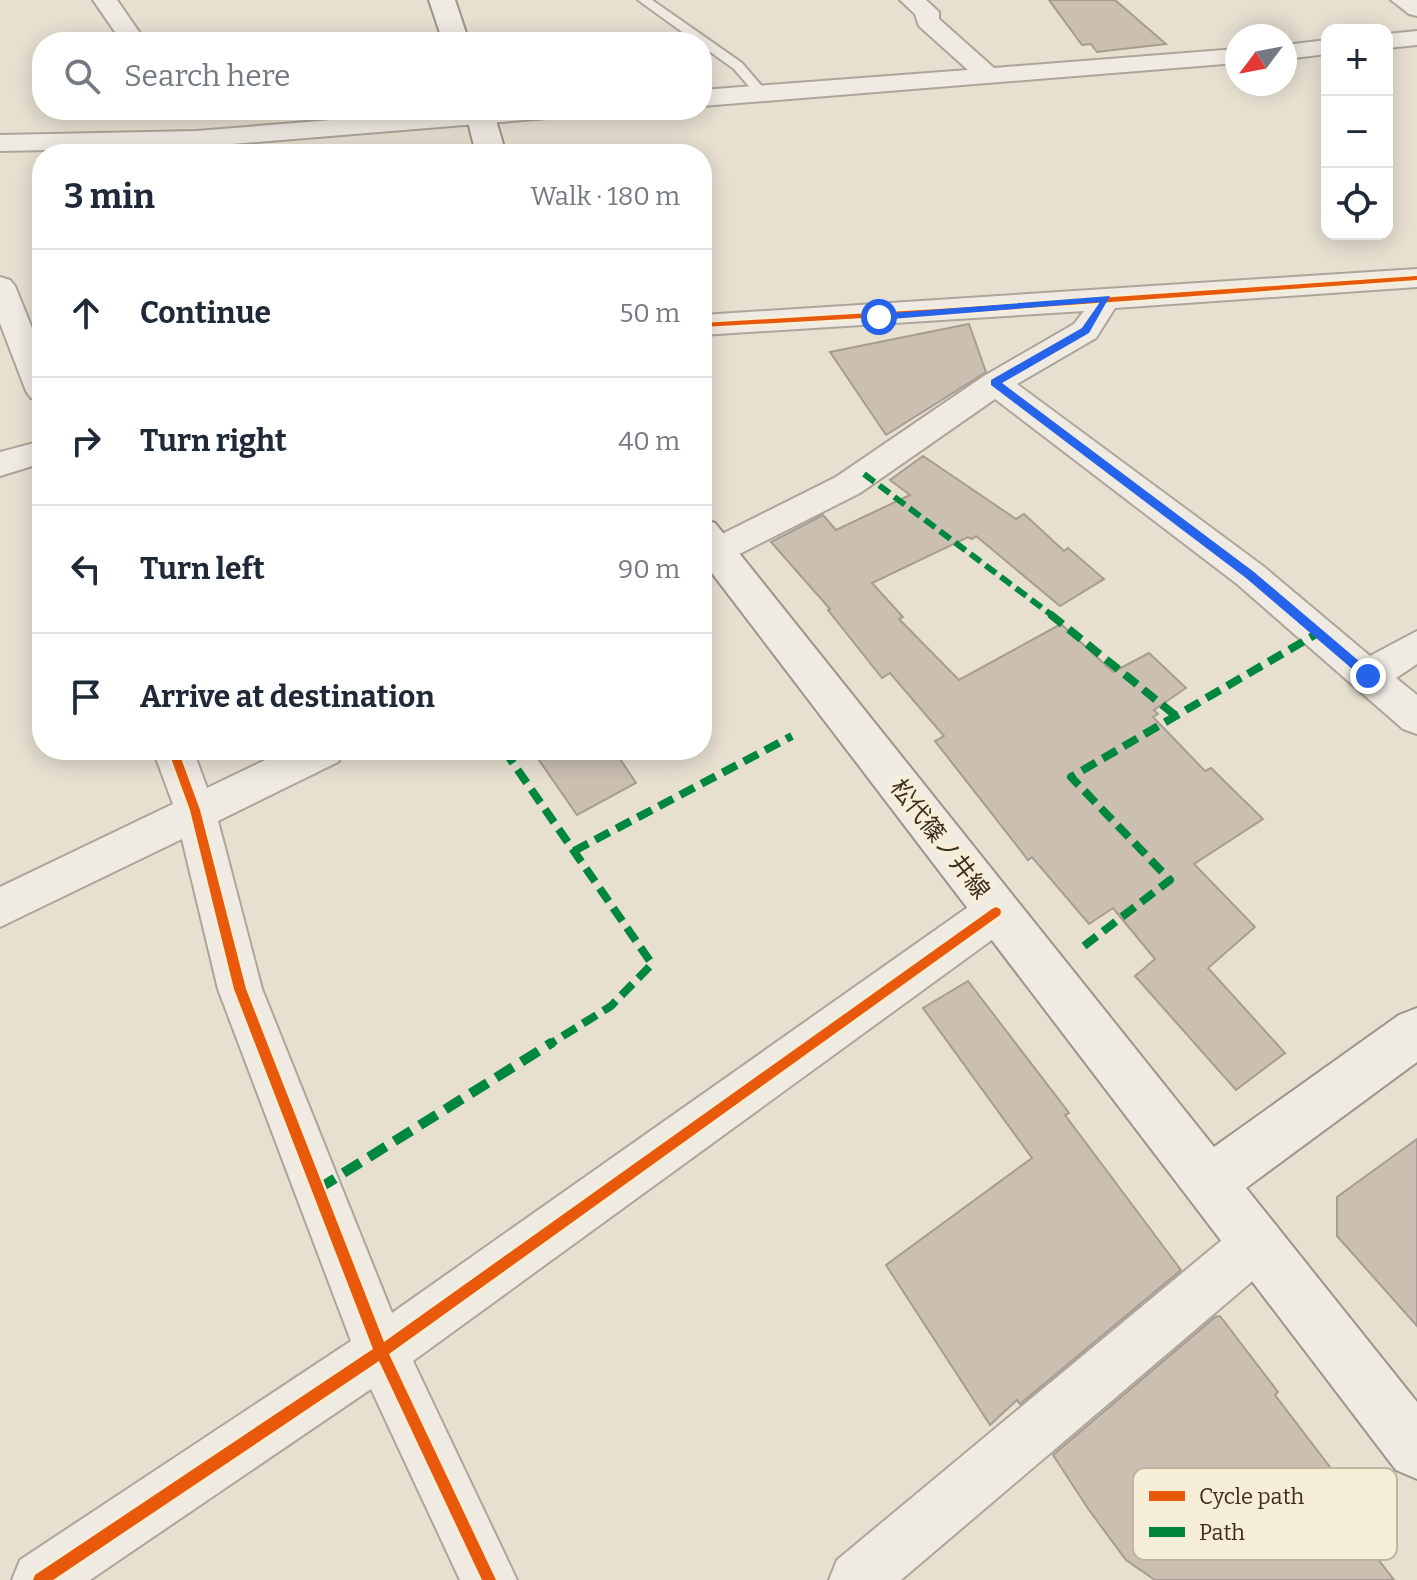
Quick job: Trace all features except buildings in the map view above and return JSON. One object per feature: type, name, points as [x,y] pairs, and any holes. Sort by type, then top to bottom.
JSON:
[{"type":"main road","points":[[442,0],[453,32]]},
{"type":"main road","points":[[482,120],[488,144]]},
{"type":"main road","name":"松代篠ノ井線","points":[[712,555],[1210,1182],[1417,1449]]},
{"type":"main road","points":[[1210,1182],[1417,1032]]},
{"type":"street","points":[[105,0],[127,32]]},
{"type":"street","points":[[912,0],[927,12],[927,21],[987,74]]},
{"type":"street","points":[[1403,0],[1417,9]]},
{"type":"street","points":[[1393,40],[1417,38]]},
{"type":"street","points":[[1297,51],[1321,48]]},
{"type":"street","points":[[712,97],[1225,57]]},
{"type":"street","points":[[185,120],[196,139],[205,144]]},
{"type":"street","points":[[0,143],[196,139],[404,120]]},
{"type":"street","points":[[712,325],[879,317],[1107,298],[1417,278]]},
{"type":"street","points":[[0,286],[32,366]]},
{"type":"street","points":[[712,547],[848,485],[995,383],[1085,331],[1107,298]]},
{"type":"street","points":[[995,383],[1250,575],[1417,718]]},
{"type":"street","points":[[0,464],[32,455]]},
{"type":"street","points":[[1368,676],[1417,646]]},
{"type":"street","points":[[177,760],[195,810],[240,989],[381,1352],[489,1580]]},
{"type":"street","points":[[0,908],[302,760]]},
{"type":"street","points":[[40,1580],[381,1352],[996,912]]},
{"type":"street","points":[[857,1580],[1258,1243]]},
{"type":"lane","points":[[644,0],[690,32]]},
{"type":"lane","points":[[712,48],[738,66],[762,94]]},
{"type":"marked path","points":[[864,474],[1020,589],[1176,716]]},
{"type":"marked path","points":[[1084,946],[1170,880],[1071,777],[1318,633]]},
{"type":"marked path","points":[[574,851],[792,736]]},
{"type":"marked path","points":[[318,1189],[611,1006],[652,964],[511,760]]},
{"type":"cycle path","points":[[712,324],[1417,278]]},
{"type":"cycle path","points":[[177,760],[195,810],[240,989],[381,1352],[489,1580]]},
{"type":"cycle path","points":[[40,1580],[381,1352],[996,912]]},
{"type":"route","points":[[879,317],[1107,298],[1085,331],[995,383],[1250,575],[1368,676]]}]
